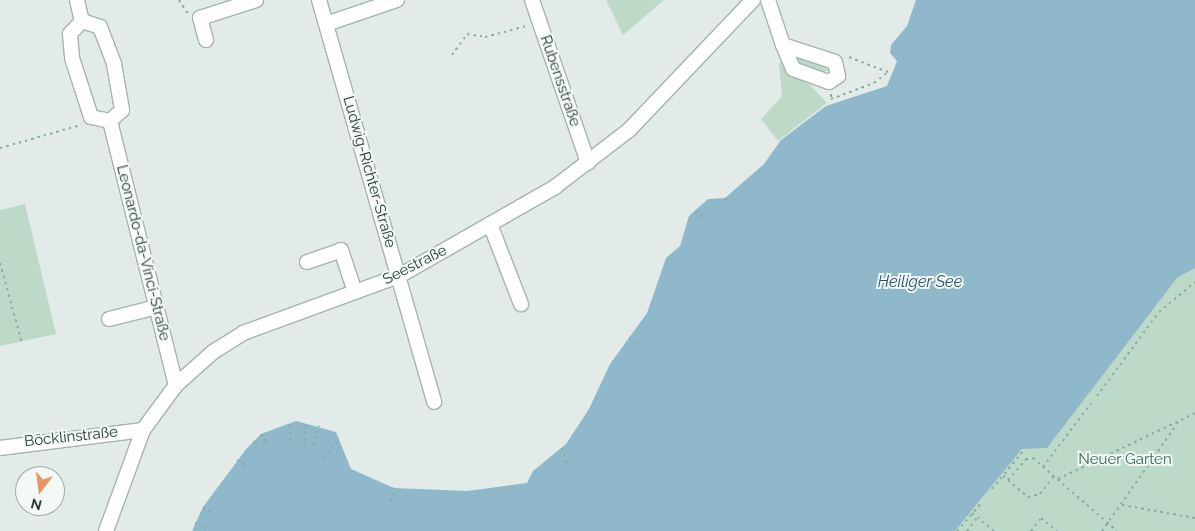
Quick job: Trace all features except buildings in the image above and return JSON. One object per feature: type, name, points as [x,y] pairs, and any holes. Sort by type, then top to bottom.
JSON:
[{"type":"street","points":[[77,0],[82,21]]},
{"type":"street","points":[[206,40],[200,18],[256,0]]},
{"type":"street","name":"Ludwig-Richter-Straße","points":[[319,0],[434,402]]},
{"type":"street","points":[[326,24],[397,0]]},
{"type":"street","name":"Rubensstraße","points":[[532,0],[588,162]]},
{"type":"street","name":"Seestraße","points":[[106,531],[142,430],[176,385],[213,352],[243,333],[399,276],[490,224],[588,162],[630,130],[753,0]]},
{"type":"street","points":[[768,0],[783,45],[793,68],[828,82],[838,76],[834,62],[783,45]]},
{"type":"street","points":[[82,21],[100,27],[114,64],[122,110],[110,121],[91,118],[70,34],[82,21]]},
{"type":"street","name":"Leonardo-da-Vinci-Straße","points":[[110,121],[176,385]]},
{"type":"street","points":[[490,224],[521,304]]},
{"type":"street","points":[[307,262],[340,250],[354,292]]},
{"type":"street","points":[[109,320],[157,307]]},
{"type":"street","name":"Böcklinstraße","points":[[0,448],[142,430]]},
{"type":"path","points":[[179,0],[191,18],[200,18]]},
{"type":"path","points":[[452,55],[467,34],[485,38],[540,22]]},
{"type":"path","points":[[828,82],[831,99],[874,83],[888,72],[844,55]]},
{"type":"path","points":[[0,148],[76,130],[91,118]]},
{"type":"path","points":[[725,198],[731,205]]},
{"type":"path","points":[[695,211],[701,217],[704,214]]},
{"type":"path","points":[[0,263],[22,343]]},
{"type":"path","points":[[1096,396],[1159,312],[1195,282]]},
{"type":"path","points":[[629,337],[638,345]]},
{"type":"path","points":[[1043,466],[1091,403]]},
{"type":"path","points":[[1058,479],[1147,432],[1179,421],[1195,412]]},
{"type":"path","points":[[1102,531],[1179,421]]},
{"type":"path","points":[[304,447],[306,423]]},
{"type":"path","points":[[290,425],[290,445]]},
{"type":"path","points":[[312,452],[319,426]]},
{"type":"path","points":[[260,434],[267,444]]},
{"type":"path","points":[[324,459],[340,438]]},
{"type":"path","points":[[254,441],[257,450]]},
{"type":"path","points":[[562,448],[568,466]]},
{"type":"path","points":[[992,489],[1023,452]]},
{"type":"path","points":[[1008,480],[1026,459],[1033,458],[1109,522],[1117,531]]},
{"type":"path","points":[[237,460],[244,465]]},
{"type":"path","points":[[1003,476],[1028,496],[1040,494],[1054,476]]},
{"type":"path","points":[[389,508],[394,488]]},
{"type":"path","points":[[957,531],[981,503]]},
{"type":"path","points":[[1122,505],[1195,518]]},
{"type":"path","points":[[203,507],[214,515]]},
{"type":"path","points":[[972,513],[994,531]]},
{"type":"path","points":[[967,531],[978,517]]},
{"type":"path","points":[[1031,531],[1041,518],[1057,531]]},
{"type":"path","points":[[195,523],[205,527],[204,530]]},
{"type":"green space","points":[[606,0],[664,0],[623,35]]},
{"type":"green space","points":[[797,56],[826,64],[828,70],[822,74],[797,66]]},
{"type":"green space","points":[[784,58],[827,103],[778,141],[761,119],[782,96],[779,64]]},
{"type":"green space","points":[[25,204],[56,334],[0,346],[0,210]]},
{"type":"green space","name":"Neuer Garten","points":[[1195,268],[1195,531],[955,531],[1022,449],[1177,278]]},
{"type":"water","name":"Heiliger See","points":[[916,0],[1195,0],[1195,268],[1177,278],[1047,448],[1022,449],[955,531],[192,531],[203,507],[247,448],[261,434],[296,421],[336,432],[351,469],[394,488],[467,491],[527,483],[533,471],[566,444],[589,409],[610,364],[647,313],[666,258],[680,246],[689,216],[708,199],[725,198],[764,164],[781,140],[826,106],[887,86],[897,61],[890,53],[891,45],[907,26]]}]
